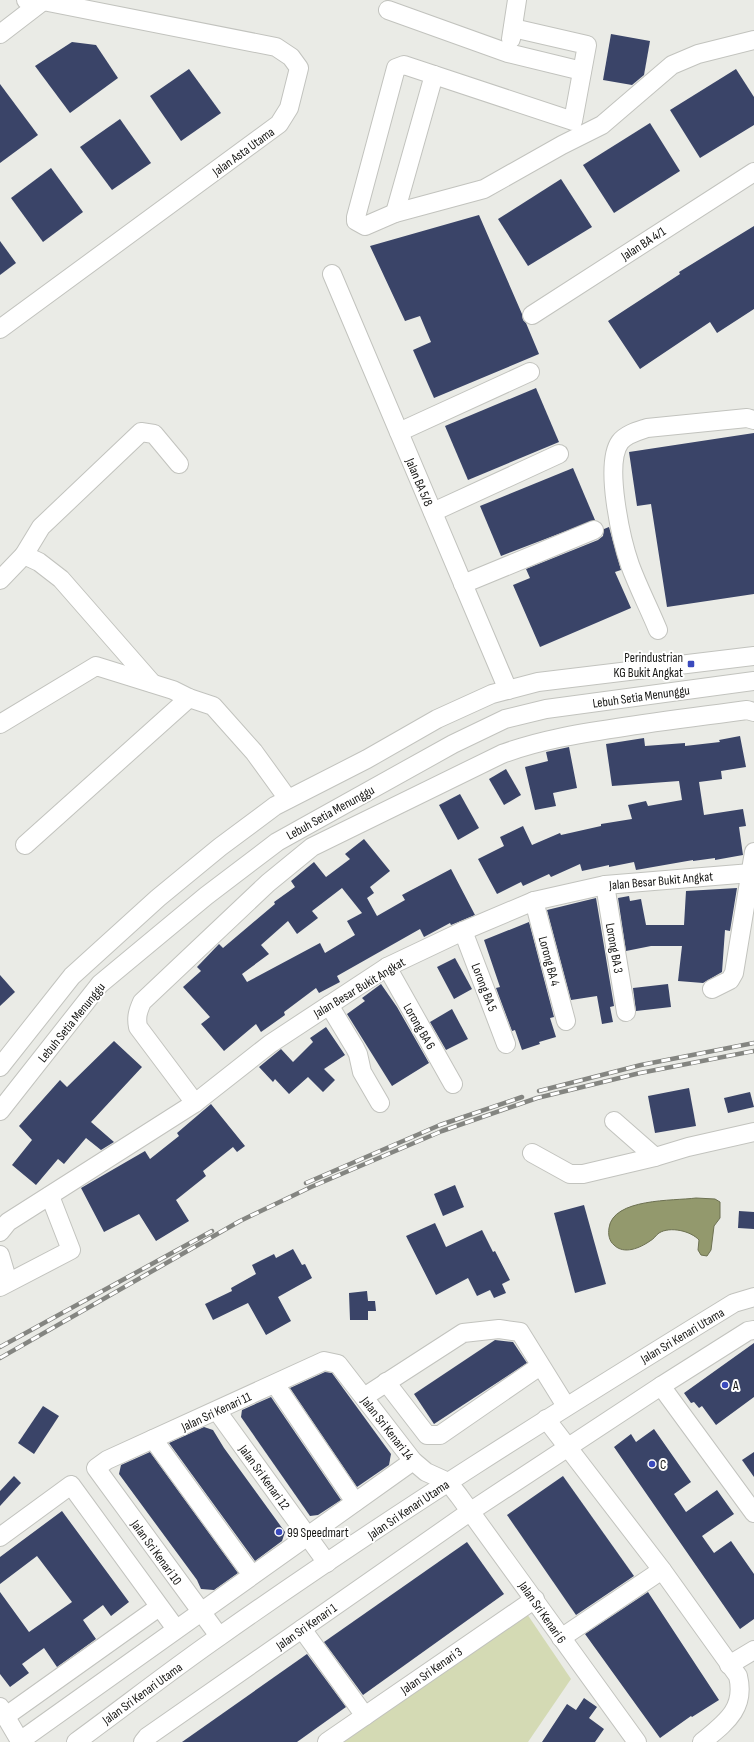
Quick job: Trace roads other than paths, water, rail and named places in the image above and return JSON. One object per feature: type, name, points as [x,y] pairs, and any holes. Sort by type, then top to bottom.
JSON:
[{"type":"street","points":[[508,53],[517,0]]},
{"type":"street","name":"Jalan Asta Utama","points":[[0,34],[35,1],[276,47],[292,57],[298,68],[289,108],[279,124],[0,330]]},
{"type":"street","points":[[388,10],[508,53],[582,71]]},
{"type":"street","points":[[513,28],[587,44],[573,121],[570,134],[565,143]]},
{"type":"street","points":[[573,121],[404,65],[396,68],[356,221],[365,226],[395,213],[484,190],[565,143],[602,125],[672,65],[698,54],[754,40]]},
{"type":"street","points":[[395,213],[434,75]]},
{"type":"street","name":"Jalan BA 4/1","points":[[532,315],[754,172]]},
{"type":"street","name":"Jalan BA 5/8","points":[[332,274],[508,690]]},
{"type":"street","points":[[399,432],[530,372]]},
{"type":"street","points":[[658,630],[630,564],[623,536],[613,478],[614,457],[620,442],[631,433],[647,428],[747,418],[754,420]]},
{"type":"street","points":[[0,580],[24,555],[41,527],[141,432],[154,434],[179,464]]},
{"type":"street","points":[[433,512],[559,454]]},
{"type":"street","points":[[463,584],[594,530]]},
{"type":"street","points":[[24,555],[39,562],[61,578],[152,684]]},
{"type":"street","name":"Lebuh Setia Menunggu","points":[[0,1067],[72,976],[158,898],[195,867],[275,806],[366,759],[437,719],[492,694],[538,682],[754,656]]},
{"type":"street","points":[[0,724],[96,666],[173,690],[189,698],[212,706],[254,752],[288,799]]},
{"type":"street","name":"Lebuh Setia Menunggu","points":[[0,1111],[100,984],[206,896],[277,842],[453,744],[505,719],[546,709],[754,681]]},
{"type":"street","points":[[672,692],[676,719]]},
{"type":"street","points":[[25,845],[189,698]]},
{"type":"street","points":[[195,1103],[138,1027],[136,1020],[142,1002],[268,883],[312,847],[502,754],[530,744],[560,737],[676,719],[746,710],[754,712]]},
{"type":"street","points":[[712,989],[730,980],[734,973],[753,873],[754,852]]},
{"type":"street","name":"Jalan Besar Bukit Angkat","points":[[0,1232],[8,1222],[195,1103],[270,1044],[387,967],[463,931],[534,901],[605,885],[753,873]]},
{"type":"street","name":"Lorong BA 3","points":[[605,885],[626,1012]]},
{"type":"street","name":"Lorong BA 4","points":[[534,901],[566,1021]]},
{"type":"street","name":"Lorong BA 5","points":[[463,931],[506,1044]]},
{"type":"street","name":"Lorong BA 6","points":[[387,967],[453,1084]]},
{"type":"street","points":[[329,1004],[355,1048],[362,1072],[380,1103]]},
{"type":"street","points":[[614,1121],[655,1157]]},
{"type":"street","points":[[532,1153],[570,1174],[577,1174],[604,1170],[688,1147],[754,1132]]},
{"type":"street","points":[[0,1256],[4,1285],[71,1250],[50,1196]]},
{"type":"street","name":"Jalan Sri Kenari Utama","points":[[76,1742],[219,1636],[448,1482],[566,1406],[734,1303],[754,1297]]},
{"type":"street","points":[[364,1397],[463,1333],[498,1329],[520,1332],[566,1406]]},
{"type":"street","name":"Jalan Sri Kenari 1","points":[[143,1742],[147,1737],[471,1511],[661,1386],[748,1331],[754,1330]]},
{"type":"street","name":"Jalan Sri Kenari 11","points":[[96,1468],[107,1460],[324,1362],[338,1364]]},
{"type":"street","name":"Jalan Sri Kenari 14","points":[[338,1364],[413,1460],[426,1472],[448,1482]]},
{"type":"street","points":[[386,1382],[427,1435],[434,1436],[440,1434],[540,1366]]},
{"type":"street","points":[[275,1384],[355,1502]]},
{"type":"street","points":[[661,1386],[754,1513]]},
{"type":"street","name":"Jalan Sri Kenari 12","points":[[217,1411],[327,1563]]},
{"type":"street","points":[[546,1419],[662,1570],[738,1676],[741,1688],[738,1702],[732,1716],[702,1742]]},
{"type":"street","points":[[153,1440],[252,1575]]},
{"type":"street","points":[[159,1607],[74,1668],[3,1712],[20,1742],[413,1460]]},
{"type":"street","name":"Jalan Sri Kenari 10","points":[[96,1468],[219,1636]]},
{"type":"street","name":"Jalan Sri Kenari 6","points":[[448,1482],[535,1599],[561,1638],[637,1742]]},
{"type":"street","points":[[0,1537],[71,1485],[176,1630]]},
{"type":"street","points":[[561,1638],[662,1570]]},
{"type":"street","name":"Jalan Sri Kenari 3","points":[[327,1742],[535,1599]]},
{"type":"street","points":[[302,1629],[365,1716]]},
{"type":"street","points":[[729,1665],[754,1650]]},
{"type":"street","points":[[74,1668],[91,1691]]},
{"type":"railway","points":[[539,1091],[641,1065],[754,1043]]},
{"type":"railway","points":[[0,1358],[240,1221],[311,1187],[442,1131],[537,1098],[640,1073],[754,1051]]},
{"type":"railway","points":[[306,1183],[440,1125],[522,1097]]},
{"type":"railway","points":[[0,1347],[212,1231]]},
{"type":"place","name":"Perindustrian KG Bukit Angkat","points":[[691,664]]},
{"type":"place","name":"A","points":[[725,1385]]},
{"type":"place","name":"C","points":[[652,1464]]},
{"type":"place","name":"99 Speedmart","points":[[279,1532]]}]
